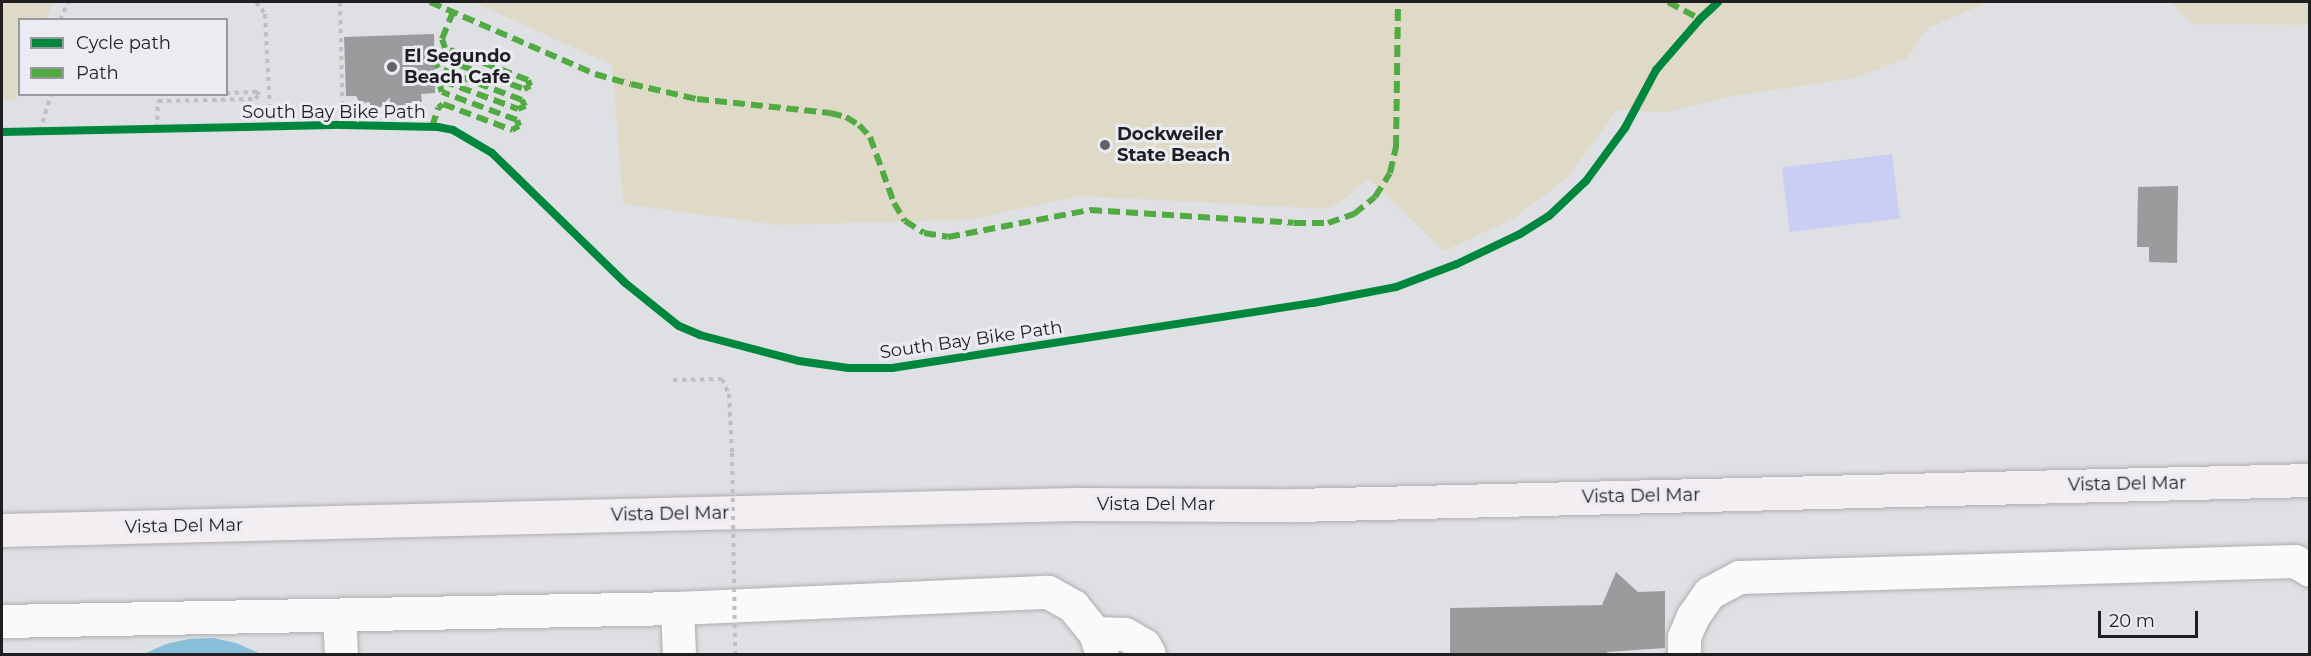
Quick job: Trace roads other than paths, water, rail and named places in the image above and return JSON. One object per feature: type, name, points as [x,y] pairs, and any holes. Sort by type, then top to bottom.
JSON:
[{"type":"main road","name":"Vista Del Mar","points":[[2,530],[1074,504],[1309,505],[2310,480]]},
{"type":"lane","points":[[1684,654],[1684,637],[1693,616],[1709,593],[1739,577],[2295,561],[2310,570]]},
{"type":"lane","points":[[2,621],[677,608],[1048,592],[1073,606],[1098,644],[1125,634],[1144,645],[1149,654]]},
{"type":"lane","points":[[677,608],[679,654]]},
{"type":"lane","points":[[339,616],[340,654]]},
{"type":"place","name":"El Segundo Beach Cafe","points":[[392,67]]},
{"type":"place","name":"Dockweiler State Beach","points":[[1105,145]]}]
